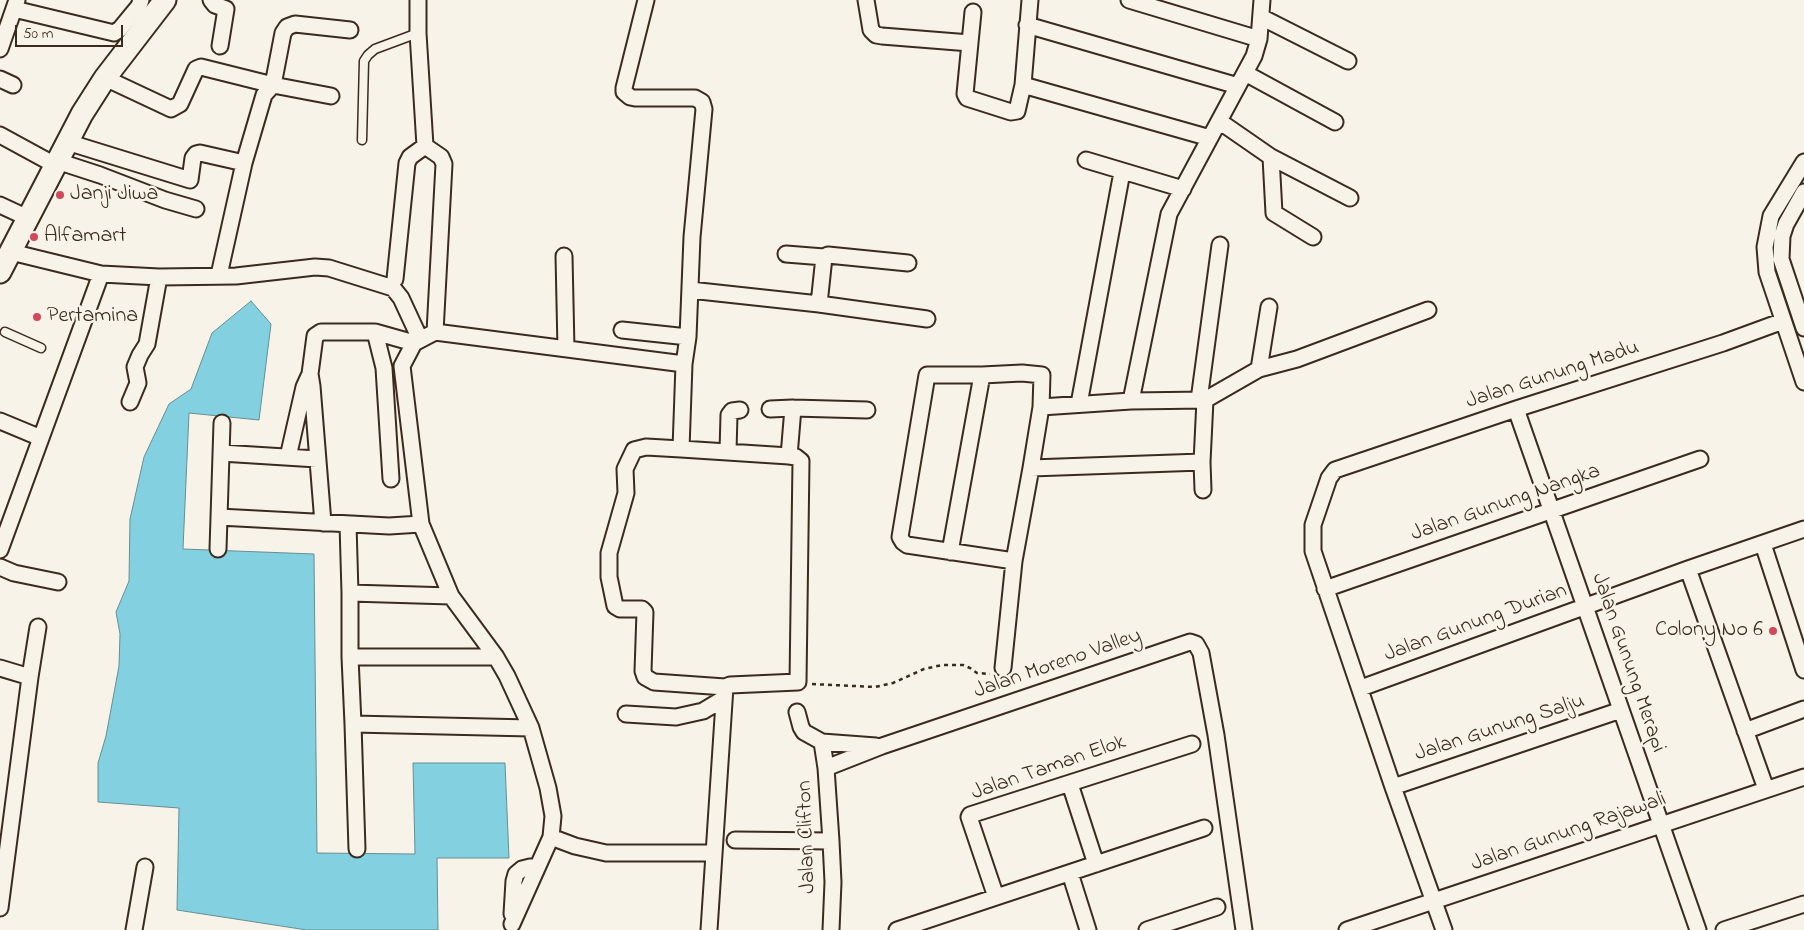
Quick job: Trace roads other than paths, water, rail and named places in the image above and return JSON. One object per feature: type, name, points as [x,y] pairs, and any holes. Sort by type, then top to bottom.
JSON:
[{"type":"street","points":[[0,49],[15,4],[114,33],[120,29],[139,6],[141,0]]},
{"type":"street","points":[[0,272],[82,114],[105,78],[165,0]]},
{"type":"street","points":[[212,0],[215,5],[226,9],[220,46]]},
{"type":"street","points":[[418,0],[418,33],[425,146]]},
{"type":"street","points":[[646,0],[624,92],[635,98],[694,98],[702,102],[704,109],[692,237],[681,449]]},
{"type":"street","points":[[866,0],[871,30],[876,35],[970,43]]},
{"type":"street","points":[[973,12],[966,98],[1012,112],[1018,111],[1023,85],[1030,0]]},
{"type":"street","points":[[1129,0],[1259,39]]},
{"type":"street","points":[[1131,401],[1169,214],[1254,56],[1259,39],[1262,0]]},
{"type":"street","points":[[1261,17],[1348,61]]},
{"type":"street","points":[[218,276],[244,163],[264,94],[273,85],[283,33],[287,27],[295,24],[350,30]]},
{"type":"street","points":[[1027,25],[1241,80],[1335,122]]},
{"type":"street","points":[[105,78],[171,109],[180,104],[196,69],[201,67],[273,85],[331,96]]},
{"type":"street","points":[[1023,85],[1210,138]]},
{"type":"street","points":[[1219,121],[1271,157],[1350,198]]},
{"type":"street","points":[[0,135],[56,163],[100,175],[165,200],[196,209]]},
{"type":"street","points":[[67,142],[190,180],[193,158],[196,154],[200,153],[244,163]]},
{"type":"street","points":[[395,279],[406,163],[410,157],[425,146]]},
{"type":"street","points":[[425,146],[441,157],[444,164],[435,332]]},
{"type":"street","points":[[100,175],[109,154]]},
{"type":"street","points":[[1271,157],[1272,211],[1312,237]]},
{"type":"street","points":[[1086,160],[1183,189]]},
{"type":"street","points":[[1804,162],[1771,216],[1765,247],[1767,272],[1804,382]]},
{"type":"street","points":[[1079,404],[1122,172]]},
{"type":"street","points":[[1804,192],[1786,224],[1782,236],[1781,259],[1804,328]]},
{"type":"street","points":[[0,205],[28,218]]},
{"type":"street","points":[[1771,216],[1786,224]]},
{"type":"street","points":[[1203,490],[1202,400],[1220,245]]},
{"type":"street","points":[[11,252],[101,274],[159,277],[236,276],[315,267],[330,268],[394,288],[401,298],[417,341]]},
{"type":"street","points":[[786,254],[824,257],[828,255],[908,263]]},
{"type":"street","points":[[564,256],[566,349]]},
{"type":"street","points":[[820,304],[824,257]]},
{"type":"street","points":[[0,550],[101,274]]},
{"type":"street","points":[[130,402],[138,383],[135,367],[147,344],[159,277]]},
{"type":"street","points":[[690,290],[928,318]]},
{"type":"street","points":[[1259,369],[1269,307]]},
{"type":"street","points":[[1041,406],[1131,401],[1202,400],[1259,369],[1297,359],[1428,310]]},
{"type":"street","name":"Jalan Gunung Madu","points":[[1325,589],[1314,551],[1313,525],[1324,490],[1335,470],[1516,409],[1723,343],[1783,321]]},
{"type":"street","points":[[622,330],[688,337]]},
{"type":"street","points":[[323,523],[310,374],[315,336],[321,332],[375,332],[417,341]]},
{"type":"street","points":[[375,332],[384,368],[391,479]]},
{"type":"street","points":[[511,927],[516,874],[522,869],[537,867],[551,837],[553,828],[552,807],[531,728],[496,657],[451,596],[421,524],[402,366],[417,341],[435,332],[684,364]]},
{"type":"street","points":[[384,368],[402,366]]},
{"type":"street","points":[[1003,668],[1014,561],[1032,468],[1043,378],[1040,373],[927,375],[900,537],[902,542],[907,545],[1014,561]]},
{"type":"street","points":[[288,457],[304,386],[310,374]]},
{"type":"street","points":[[950,552],[982,375]]},
{"type":"street","points":[[789,456],[793,408]]},
{"type":"street","points":[[770,409],[867,410]]},
{"type":"street","name":"Jalan Gunung Merapi","points":[[1516,409],[1698,930]]},
{"type":"street","points":[[728,451],[729,415],[732,411],[740,410]]},
{"type":"street","points":[[0,421],[41,438]]},
{"type":"street","points":[[218,549],[222,423]]},
{"type":"street","points":[[626,714],[676,717],[703,711],[724,693],[730,685],[798,682],[801,461],[796,457],[789,456],[646,447],[634,450],[625,469],[626,493],[609,553],[609,577],[615,606],[620,609],[642,609],[645,612],[643,671],[645,677],[654,682],[724,693]]},
{"type":"street","points":[[221,453],[317,459]]},
{"type":"street","name":"Jalan Gunung Nangka","points":[[1325,589],[1700,459]]},
{"type":"street","points":[[1032,468],[1202,462]]},
{"type":"street","points":[[219,517],[389,526],[421,524]]},
{"type":"street","points":[[348,524],[350,657],[354,724],[357,849]]},
{"type":"street","name":"Jalan Gunung Durian","points":[[1361,688],[1688,569],[1804,529]]},
{"type":"street","points":[[1763,544],[1804,670]]},
{"type":"street","points":[[0,567],[14,573],[58,582]]},
{"type":"street","points":[[1688,569],[1766,789]]},
{"type":"street","points":[[1325,589],[1361,688],[1392,787],[1444,930]]},
{"type":"street","points":[[350,593],[451,596]]},
{"type":"street","points":[[0,908],[38,627]]},
{"type":"street","name":"Jalan Moreno Valley","points":[[826,768],[882,746],[1190,642],[1196,644],[1199,648],[1209,696],[1244,930]]},
{"type":"street","points":[[350,657],[496,657]]},
{"type":"street","points":[[0,668],[30,677]]},
{"type":"street","points":[[709,930],[724,693]]},
{"type":"street","name":"Jalan Gunung Salju","points":[[1392,787],[1622,710]]},
{"type":"street","points":[[1745,731],[1804,710]]},
{"type":"street","points":[[797,712],[804,732],[822,742]]},
{"type":"street","points":[[354,724],[531,728]]},
{"type":"street","name":"Jalan Moreno Valley","points":[[822,742],[882,746]]},
{"type":"street","name":"Jalan Clifton","points":[[822,742],[826,768],[833,882],[831,930]]},
{"type":"street","name":"Jalan Taman Elok","points":[[996,897],[969,818],[970,815],[1192,744]]},
{"type":"street","name":"Jalan Gunung Rajawali","points":[[1348,930],[1804,776]]},
{"type":"street","points":[[1070,784],[1096,864]]},
{"type":"street","points":[[897,930],[932,924],[996,897],[1204,828]]},
{"type":"street","points":[[551,837],[575,846],[606,853],[714,853]]},
{"type":"street","points":[[735,840],[831,841]]},
{"type":"street","points":[[134,930],[144,867]]},
{"type":"street","points":[[1070,873],[1088,930]]},
{"type":"street","points":[[1724,930],[1804,904]]},
{"type":"street","points":[[1147,930],[1217,907]]},
{"type":"lane","points":[[362,140],[364,61],[368,54],[375,49],[418,33]]},
{"type":"lane","points":[[5,332],[40,348]]},
{"type":"water","points":[[251,301],[271,324],[259,420],[189,413],[183,549],[314,554],[317,853],[415,854],[413,763],[505,763],[509,858],[437,858],[438,930],[307,930],[177,910],[179,808],[98,802],[98,763],[106,736],[119,666],[120,634],[116,612],[129,581],[130,519],[144,457],[169,404],[191,389],[212,333]]},
{"type":"place","name":"Janji Jiwa","points":[[60,195]]},
{"type":"place","name":"Alfamart","points":[[34,237]]},
{"type":"place","name":"Pertamina","points":[[37,317]]},
{"type":"place","name":"Colony No 6","points":[[1773,631]]}]
